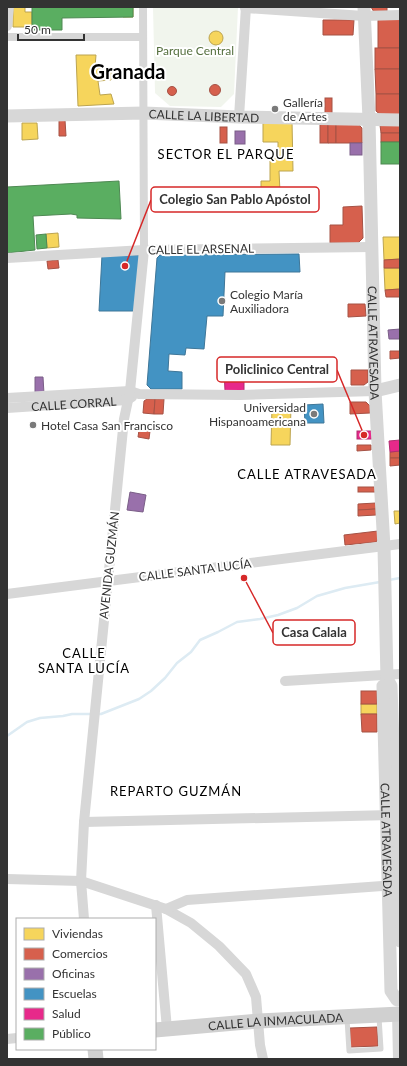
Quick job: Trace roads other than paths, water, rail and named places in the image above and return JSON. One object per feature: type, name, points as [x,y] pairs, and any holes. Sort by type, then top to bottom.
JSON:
[{"type":"main road","name":"CALLE LA INMACULADA","points":[[161,1029],[258,1021],[379,1014],[399,1006]]},
{"type":"street","points":[[7,26],[9,7]]},
{"type":"street","points":[[143,7],[144,250]]},
{"type":"street","points":[[239,117],[246,8],[364,11],[400,15]]},
{"type":"street","name":"CALLE ATRAVESADA","points":[[364,11],[369,119],[375,391],[386,610],[391,676],[382,686],[389,744],[394,815],[392,885],[396,944],[391,991],[399,1006],[398,1059]]},
{"type":"street","points":[[7,37],[143,38]]},
{"type":"street","name":"CALLE LA LIBERTAD","points":[[7,116],[144,113],[239,117],[400,120]]},
{"type":"street","name":"CALLE EL ARSENAL","points":[[7,258],[144,250],[371,247]]},
{"type":"street","name":"AVENIDA GUZMÁN","points":[[84,918],[81,881],[84,822],[124,419],[132,395],[144,250]]},
{"type":"street","name":"CALLE CORRAL","points":[[7,398],[132,395],[240,395],[375,391],[400,385]]},
{"type":"street","name":"CALLE CORRAL","points":[[7,408],[132,395]]},
{"type":"street","name":"CALLE SANTA LUCÍA","points":[[7,594],[400,544]]},
{"type":"street","points":[[285,681],[391,676]]},
{"type":"street","points":[[84,822],[394,815]]},
{"type":"street","points":[[7,880],[81,881],[156,905],[191,923],[219,946],[246,974],[256,997],[260,1045],[263,1059]]},
{"type":"street","points":[[166,909],[187,900],[392,885]]},
{"type":"street","points":[[156,905],[161,1029]]},
{"type":"lane","points":[[347,1016],[349,1051],[375,1050],[381,1049],[379,1014]]},
{"type":"waterway","points":[[389,580],[400,578]]},
{"type":"waterway","points":[[98,714],[139,699],[151,691],[165,678],[177,663],[191,652],[200,640],[237,622],[278,615],[297,608],[317,596],[345,588],[380,582]]},
{"type":"waterway","points":[[7,736],[27,722],[40,718],[72,714],[93,714]]},
{"type":"place","name":"Gallería de Artes","points":[[275,109]]},
{"type":"place","name":"Colegio San Pablo Apóstol","points":[[125,266]]},
{"type":"place","name":"Colegio María Auxiliadora","points":[[222,301]]},
{"type":"place","name":"Universidad Hispanoamericana","points":[[314,414]]},
{"type":"place","name":"Hotel Casa San Francisco","points":[[33,425]]},
{"type":"place","name":"Policlinico Central","points":[[364,435]]},
{"type":"place","name":"Casa Calala","points":[[244,578]]},
{"type":"district","name":"Granada","points":[[128,71]]},
{"type":"district","name":"SECTOR EL PARQUE","points":[[226,154]]},
{"type":"district","name":"CALLE ATRAVESADA","points":[[307,474]]},
{"type":"district","name":"CALLE SANTA LUCÍA","points":[[84,660]]},
{"type":"district","name":"REPARTO GUZMÁN","points":[[176,791]]},
{"type":"park label","name":"Parque Central","points":[[195,50]]}]
